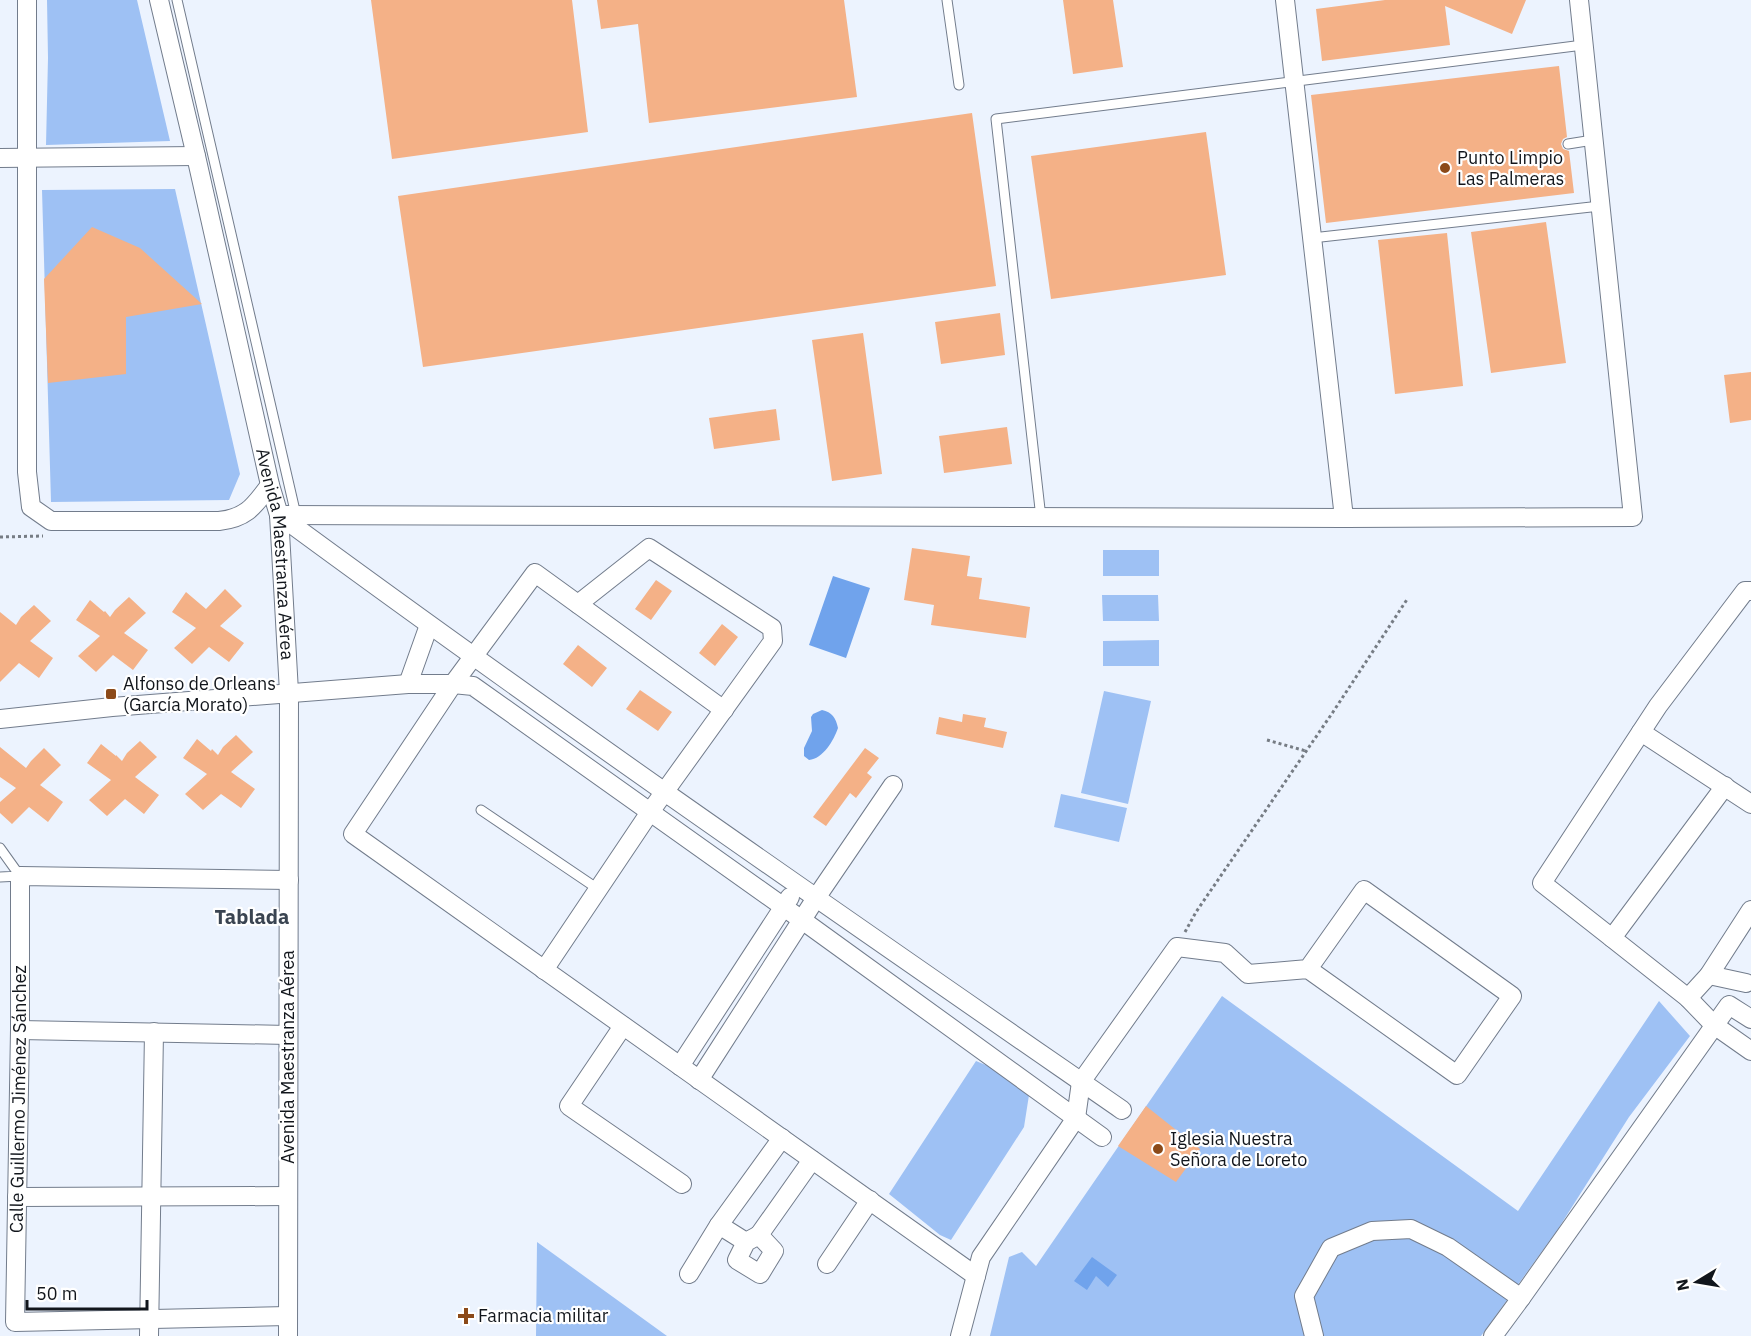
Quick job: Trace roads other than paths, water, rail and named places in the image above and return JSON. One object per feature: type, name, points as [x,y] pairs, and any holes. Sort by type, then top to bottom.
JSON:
[{"type":"street","points":[[27,0],[27,472],[31,507],[51,521],[219,521],[235,519],[254,507],[270,485]]},
{"type":"street","name":"Avenida Maestranza Aérea","points":[[159,0],[270,485],[287,515],[288,1336]]},
{"type":"street","points":[[1285,0],[1344,518]]},
{"type":"street","points":[[287,515],[1041,518],[1633,517],[1579,0]]},
{"type":"street","points":[[0,158],[196,156]]},
{"type":"street","points":[[287,515],[473,657],[1122,1110]]},
{"type":"street","points":[[544,970],[650,812],[773,641],[772,628],[649,548],[578,604]]},
{"type":"street","points":[[724,710],[535,573],[453,684],[353,834],[976,1276]]},
{"type":"street","points":[[1751,591],[1745,591],[1658,706],[1542,883],[1688,998],[1713,1025],[1751,1051]]},
{"type":"street","points":[[408,684],[429,625]]},
{"type":"street","points":[[0,719],[289,692],[408,684],[473,686],[1102,1137]]},
{"type":"street","points":[[1641,732],[1751,804]]},
{"type":"street","points":[[699,1080],[816,898],[893,785]]},
{"type":"street","points":[[1612,938],[1725,786]]},
{"type":"street","points":[[20,876],[289,880]]},
{"type":"street","name":"Calle Guillermo Jiménez Sánchez","points":[[20,876],[15,1322],[149,1328]]},
{"type":"street","points":[[680,1066],[797,885]]},
{"type":"street","points":[[960,1336],[981,1257],[1076,1118],[1082,1082],[1177,947],[1225,953],[1248,974],[1308,969],[1457,1075],[1512,996],[1364,890],[1308,969]]},
{"type":"street","points":[[1688,998],[1709,975],[1751,910]]},
{"type":"street","points":[[1493,1336],[1713,1025],[1748,985],[1709,975]]},
{"type":"street","points":[[1729,1005],[1751,1019]]},
{"type":"street","points":[[623,1026],[569,1106],[682,1184]]},
{"type":"street","points":[[20,1030],[288,1035]]},
{"type":"street","points":[[154,1032],[149,1328],[287,1316]]},
{"type":"street","points":[[689,1274],[719,1225],[782,1138]]},
{"type":"street","points":[[719,1225],[752,1238],[812,1160]]},
{"type":"street","points":[[17,1197],[288,1196]]},
{"type":"street","points":[[827,1264],[870,1200]]},
{"type":"street","points":[[1314,1336],[1304,1296],[1314,1277],[1331,1248],[1372,1231],[1411,1228],[1448,1247],[1521,1298]]},
{"type":"lane","points":[[177,0],[287,515]]},
{"type":"lane","points":[[947,0],[959,85]]},
{"type":"lane","points":[[1041,518],[996,119],[1583,45]]},
{"type":"lane","points":[[1568,144],[1593,140]]},
{"type":"lane","points":[[1312,238],[1600,206]]},
{"type":"lane","points":[[481,810],[598,889]]},
{"type":"lane","points":[[0,848],[20,876]]},
{"type":"lane","points":[[0,877],[20,876]]},
{"type":"place","name":"Punto Limpio Las Palmeras","points":[[1445,168]]},
{"type":"place","name":"Alfonso de Orleans (García Morato)","points":[[111,694]]},
{"type":"place","name":"Iglesia Nuestra Señora de Loreto","points":[[1158,1149]]},
{"type":"place","name":"Farmacia militar","points":[[466,1316]]},
{"type":"district","name":"Tablada","points":[[252,917]]}]
